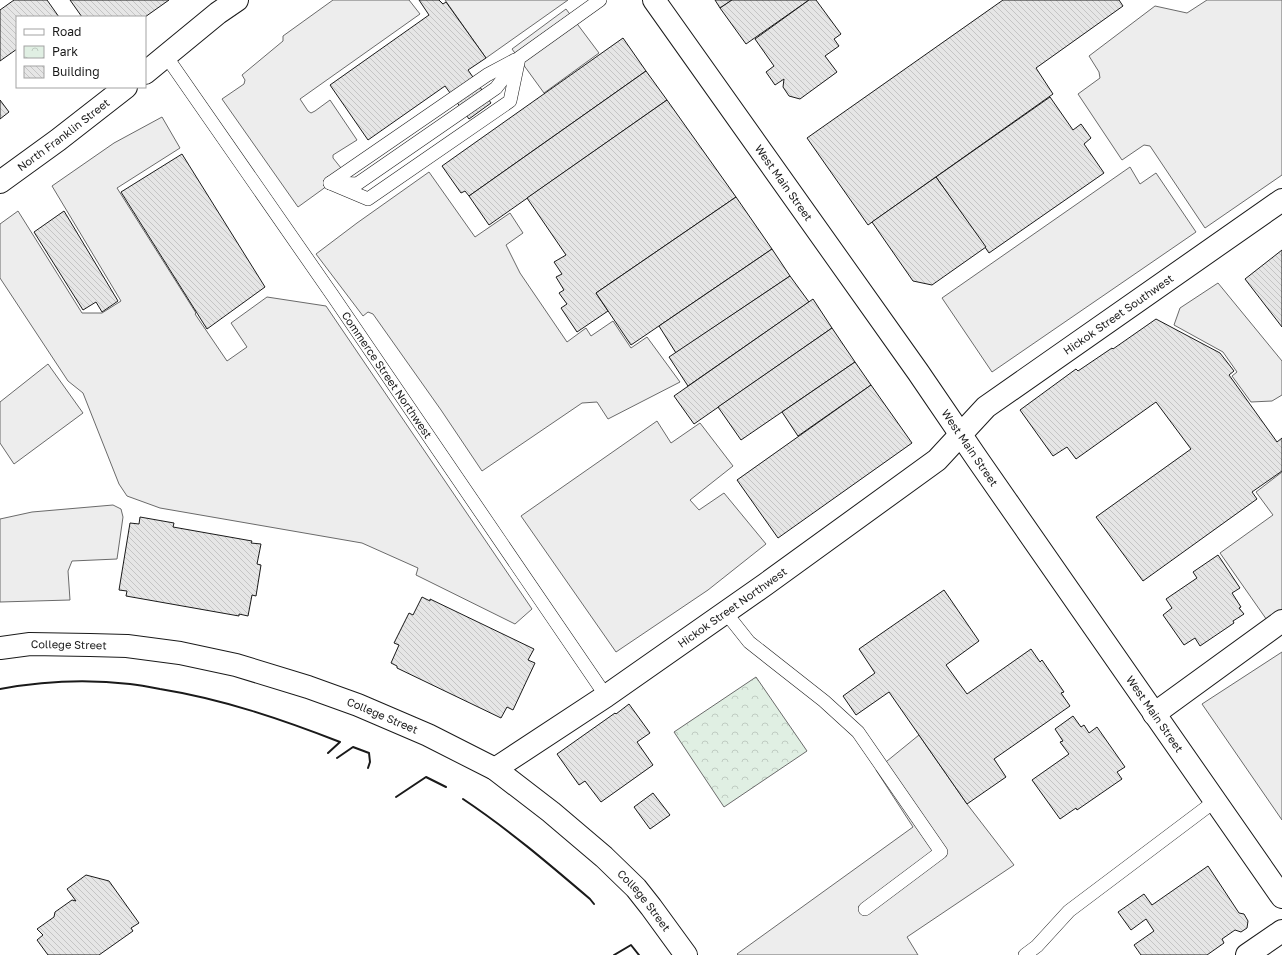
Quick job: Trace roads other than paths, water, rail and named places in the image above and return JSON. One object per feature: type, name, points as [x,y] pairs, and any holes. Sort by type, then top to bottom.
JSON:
[{"type":"street","points":[[146,71],[218,13],[237,0]]},
{"type":"street","name":"West Main Street","points":[[654,0],[918,372],[960,435],[1282,898]]},
{"type":"street","name":"North Franklin Street","points":[[0,182],[58,140],[125,88]]},
{"type":"street","name":"Hickok Street Southwest","points":[[960,435],[986,407],[1282,200]]},
{"type":"street","name":"Hickok Street Northwest","points":[[495,769],[606,696],[726,613],[937,460],[960,435]]},
{"type":"street","points":[[1154,714],[1282,622]]},
{"type":"street","name":"College Street","points":[[0,648],[30,644],[126,646],[180,653],[236,664],[358,705],[428,735],[495,769],[551,812],[604,857],[651,907],[686,955]]},
{"type":"street","points":[[1247,955],[1282,931]]},
{"type":"lane","points":[[519,58],[510,101],[368,199],[330,183],[357,184],[496,88],[519,58],[600,0]]},
{"type":"lane","name":"Commerce Street Northwest","points":[[166,56],[333,296],[606,696]]},
{"type":"lane","points":[[726,613],[749,642],[824,701],[858,732],[941,852],[865,909]]},
{"type":"lane","points":[[1025,955],[1037,946],[1069,910],[1215,801]]}]
